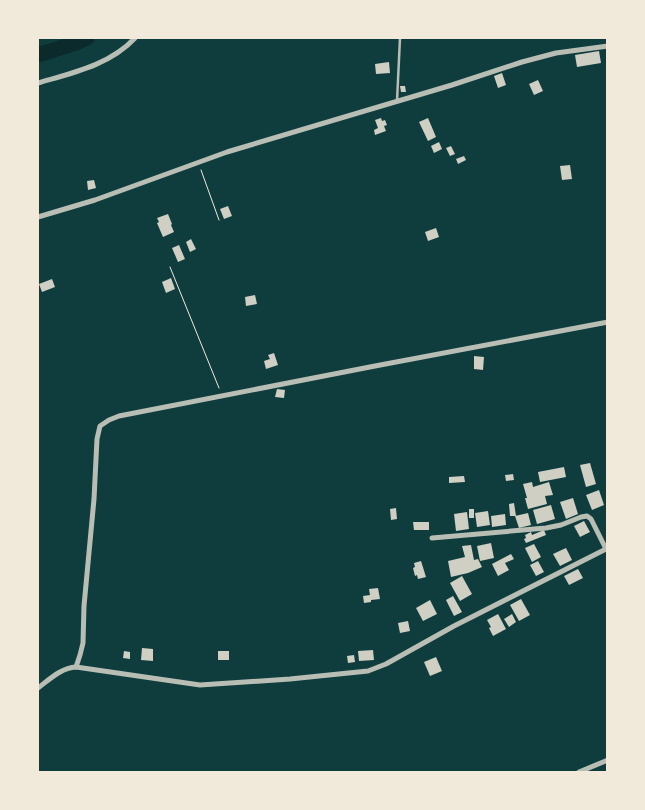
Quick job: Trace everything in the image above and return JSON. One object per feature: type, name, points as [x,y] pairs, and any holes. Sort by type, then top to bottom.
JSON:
[{"type":"street","points":[[38,83],[95,65],[113,56],[135,38]]},
{"type":"street","points":[[38,217],[95,200],[227,152],[545,56],[608,46]]},
{"type":"street","points":[[76,667],[83,643],[84,606],[94,499],[97,439],[100,426],[109,420],[119,416],[608,322]]},
{"type":"street","points":[[38,688],[60,672],[76,667],[200,685],[290,680],[368,671],[386,664],[447,630],[607,548],[591,519],[587,516],[562,525],[546,528],[432,538]]},
{"type":"street","points":[[579,772],[608,760]]},
{"type":"lane","points":[[397,101],[400,38]]},
{"type":"path","points":[[198,162],[219,220]]},
{"type":"path","points":[[170,267],[222,396]]},
{"type":"building","points":[[599,51],[601,63],[577,67],[575,55]]},
{"type":"building","points":[[389,62],[390,73],[376,74],[375,64]]},
{"type":"building","points":[[502,73],[506,85],[498,88],[494,76]]},
{"type":"building","points":[[538,80],[543,91],[534,95],[529,84]]},
{"type":"building","points":[[400,86],[405,86],[406,92],[401,92]]},
{"type":"building","points":[[381,118],[382,121],[385,120],[387,125],[384,126],[386,131],[375,135],[374,130],[378,128],[375,120]]},
{"type":"building","points":[[428,118],[436,137],[428,141],[419,122]]},
{"type":"building","points":[[439,142],[442,149],[434,153],[431,146]]},
{"type":"building","points":[[451,146],[455,154],[450,156],[446,148]]},
{"type":"building","points":[[464,156],[466,160],[458,164],[456,159]]},
{"type":"building","points":[[570,165],[572,179],[562,180],[560,166]]},
{"type":"building","points":[[94,180],[96,188],[88,190],[87,181]]},
{"type":"building","points":[[228,206],[232,216],[224,219],[220,209]]},
{"type":"building","points":[[168,214],[174,232],[163,237],[157,223],[159,222],[157,218]]},
{"type":"building","points":[[436,228],[439,237],[428,241],[425,232]]},
{"type":"building","points":[[191,239],[196,249],[190,252],[186,242]]},
{"type":"building","points":[[179,245],[185,259],[178,262],[172,248]]},
{"type":"building","points":[[171,278],[175,289],[166,293],[162,282]]},
{"type":"building","points":[[52,279],[55,287],[42,292],[39,284]]},
{"type":"building","points":[[255,295],[257,304],[246,306],[245,297]]},
{"type":"building","points":[[274,353],[278,365],[266,369],[264,361],[270,359],[268,355]]},
{"type":"building","points":[[474,356],[484,357],[483,370],[474,369]]},
{"type":"building","points":[[277,389],[285,390],[284,398],[275,397]]},
{"type":"building","points":[[590,463],[596,484],[586,487],[580,465]]},
{"type":"building","points":[[564,467],[566,477],[540,482],[538,472]]},
{"type":"building","points":[[513,474],[514,480],[506,481],[505,475]]},
{"type":"building","points":[[464,476],[465,482],[449,483],[449,477]]},
{"type":"building","points":[[532,482],[533,487],[549,482],[553,495],[545,496],[547,504],[528,509],[523,484]]},
{"type":"building","points":[[599,490],[604,505],[592,510],[586,495]]},
{"type":"building","points":[[573,498],[578,514],[566,519],[560,502]]},
{"type":"building","points":[[514,503],[516,516],[510,516],[509,504]]},
{"type":"building","points":[[551,505],[555,519],[537,524],[533,510]]},
{"type":"building","points":[[396,508],[397,519],[391,520],[390,509]]},
{"type":"building","points":[[469,509],[474,509],[474,518],[469,518]]},
{"type":"building","points":[[488,511],[490,525],[477,527],[475,513]]},
{"type":"building","points":[[467,512],[469,529],[456,531],[454,514]]},
{"type":"building","points":[[528,513],[531,525],[519,528],[515,516]]},
{"type":"building","points":[[505,514],[506,525],[492,527],[491,516]]},
{"type":"building","points":[[584,521],[590,532],[580,537],[574,526]]},
{"type":"building","points":[[413,522],[429,522],[429,530],[414,530]]},
{"type":"building","points":[[544,530],[546,535],[526,543],[525,535],[531,532],[532,535]]},
{"type":"building","points":[[491,543],[494,558],[480,561],[477,546]]},
{"type":"building","points":[[534,544],[541,557],[532,562],[525,548]]},
{"type":"building","points":[[471,545],[474,560],[478,559],[482,567],[451,577],[448,561],[465,557],[462,546]]},
{"type":"building","points":[[566,548],[572,560],[560,566],[553,554]]},
{"type":"building","points":[[511,554],[514,559],[505,563],[509,570],[498,576],[492,564]]},
{"type":"building","points":[[421,561],[426,577],[418,579],[413,568],[415,567],[414,563]]},
{"type":"building","points":[[538,561],[544,572],[536,576],[530,565]]},
{"type":"building","points":[[578,569],[583,578],[569,585],[564,576]]},
{"type":"building","points":[[462,576],[472,594],[460,601],[450,583]]},
{"type":"building","points":[[378,588],[380,599],[364,603],[363,596],[370,595],[369,589]]},
{"type":"building","points":[[453,596],[462,612],[454,616],[446,600]]},
{"type":"building","points":[[521,599],[530,615],[519,621],[510,605]]},
{"type":"building","points":[[430,600],[437,614],[423,621],[416,608]]},
{"type":"building","points":[[498,614],[506,629],[493,636],[487,620]]},
{"type":"building","points":[[512,614],[516,622],[509,627],[504,619]]},
{"type":"building","points":[[408,621],[410,631],[400,633],[398,623]]},
{"type":"building","points":[[142,648],[153,649],[153,661],[141,660]]},
{"type":"building","points":[[373,650],[374,660],[359,661],[358,651]]},
{"type":"building","points":[[124,651],[130,652],[130,659],[123,658]]},
{"type":"building","points":[[218,651],[229,651],[229,660],[218,660]]},
{"type":"building","points":[[354,655],[355,662],[348,663],[347,656]]},
{"type":"building","points":[[436,657],[442,671],[430,676],[424,662]]},
{"type":"waterway","points":[[38,55],[87,38]]}]
